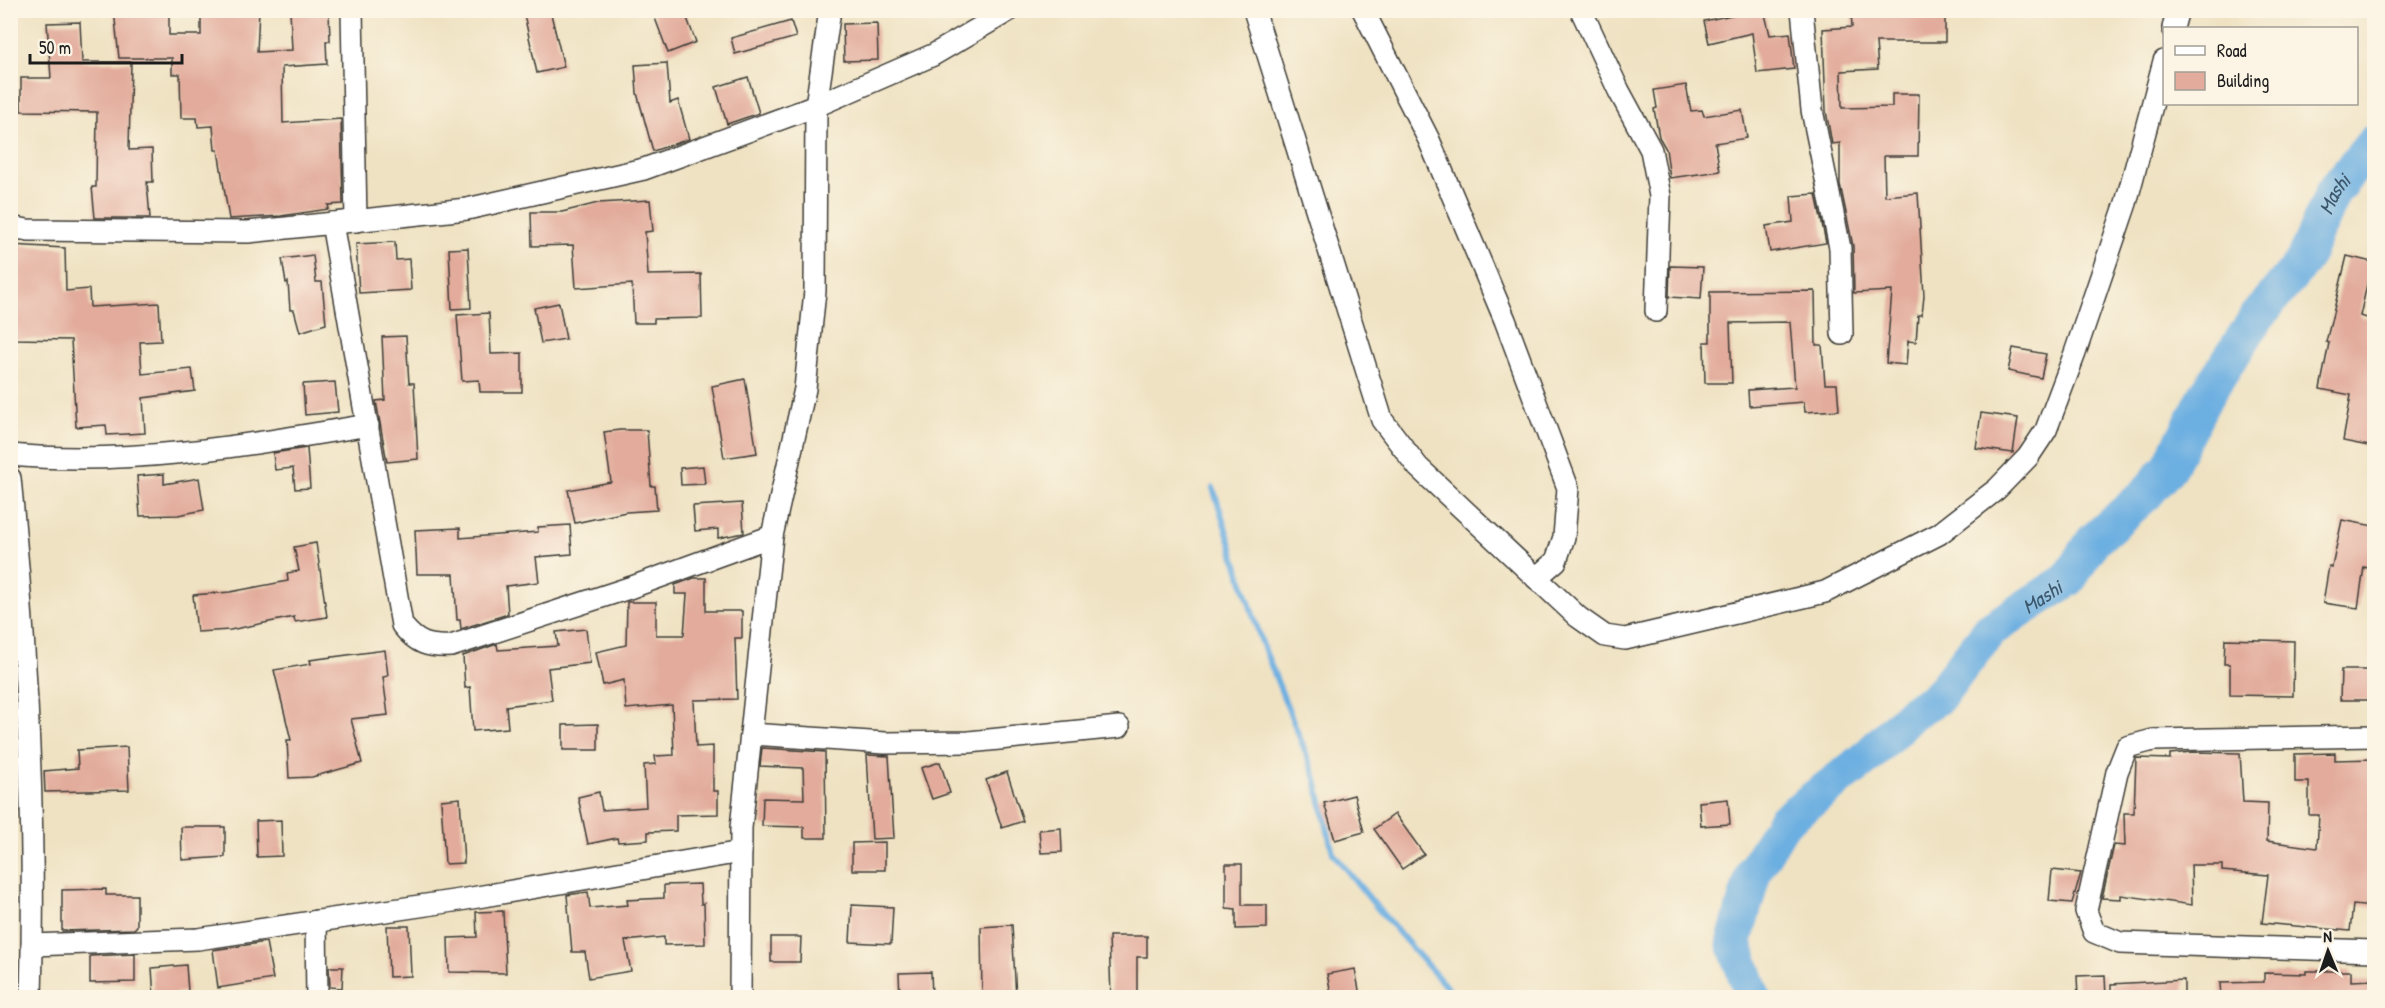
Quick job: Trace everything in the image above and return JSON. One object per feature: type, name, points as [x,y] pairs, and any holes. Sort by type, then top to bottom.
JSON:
[{"type":"street","points":[[351,10],[356,221]]},
{"type":"street","points":[[740,998],[741,852],[751,734],[772,536],[805,389],[814,302],[816,106],[830,10]]},
{"type":"street","points":[[10,227],[28,230],[248,232],[467,209],[644,169],[816,106],[933,55],[1010,10]]},
{"type":"street","points":[[1254,10],[1382,420],[1418,467],[1578,617],[1605,636],[1625,639],[1825,592],[1939,534],[1997,489],[2028,458],[2046,430],[2126,203],[2163,65]]},
{"type":"street","points":[[1363,10],[1429,140],[1505,320],[1568,488],[1566,526],[1556,561],[1536,578]]},
{"type":"street","points":[[1581,10],[1619,91],[1652,150],[1660,196],[1656,311]]},
{"type":"street","points":[[1802,10],[1812,110],[1840,248],[1842,334]]},
{"type":"street","points":[[2173,27],[2178,10]]},
{"type":"street","points":[[332,223],[402,625],[414,640],[430,647],[451,646],[515,626],[772,536]]},
{"type":"street","points":[[10,455],[65,460],[160,456],[262,443],[368,424]]},
{"type":"street","points":[[10,478],[26,696],[32,945],[31,998]]},
{"type":"street","points":[[751,734],[885,743],[969,742],[1119,727]]},
{"type":"street","points":[[2374,736],[2153,740],[2127,747],[2117,772],[2086,911],[2094,932],[2120,943],[2374,951]]},
{"type":"street","points":[[32,945],[198,939],[741,852]]},
{"type":"street","points":[[316,921],[317,998]]},
{"type":"building","points":[[114,10],[169,10],[169,35],[201,35],[201,10],[259,10],[257,52],[292,50],[290,10],[329,10],[330,41],[326,41],[327,64],[282,67],[283,123],[341,119],[343,204],[328,205],[329,209],[281,216],[229,219],[218,150],[215,150],[213,126],[198,127],[197,118],[181,118],[180,74],[172,74],[172,58],[119,58]]},
{"type":"building","points":[[523,10],[550,10],[564,67],[537,73]]},
{"type":"building","points":[[652,10],[684,10],[696,42],[668,53]]},
{"type":"building","points":[[1764,10],[1770,35],[1790,33],[1794,69],[1757,73],[1752,33],[1709,43],[1704,21]]},
{"type":"building","points":[[1851,10],[1880,10],[1880,15],[1945,11],[1945,42],[1876,42],[1878,69],[1841,71],[1842,108],[1892,107],[1892,94],[1919,94],[1918,156],[1884,156],[1885,196],[1918,193],[1924,296],[1922,315],[1918,315],[1916,342],[1908,341],[1906,365],[1886,363],[1892,291],[1854,293],[1853,246],[1840,184],[1840,143],[1832,144],[1826,111],[1823,29],[1852,27]]},
{"type":"building","points":[[791,21],[796,37],[735,54],[731,38]]},
{"type":"building","points":[[80,22],[82,62],[131,62],[129,150],[152,149],[153,182],[147,182],[150,218],[95,218],[92,187],[96,187],[97,112],[21,111],[21,78],[51,78],[47,23]]},
{"type":"building","points":[[877,23],[878,60],[844,61],[843,24]]},
{"type":"building","points":[[667,63],[670,103],[678,100],[689,139],[653,151],[637,93],[635,65]]},
{"type":"building","points":[[748,77],[759,113],[727,124],[716,87]]},
{"type":"building","points":[[1686,85],[1691,111],[1702,110],[1704,116],[1742,110],[1747,138],[1715,143],[1720,171],[1670,178],[1666,149],[1659,137],[1654,109],[1657,108],[1654,90]]},
{"type":"building","points":[[1816,194],[1826,243],[1770,252],[1766,226],[1793,222],[1791,196]]},
{"type":"building","points":[[650,200],[653,231],[645,232],[648,275],[701,274],[702,318],[654,319],[654,323],[634,323],[632,284],[576,288],[573,245],[532,246],[531,212],[562,212],[598,203]]},
{"type":"building","points":[[395,242],[396,260],[409,259],[411,290],[359,293],[356,244]]},
{"type":"building","points":[[10,245],[65,248],[66,291],[89,289],[90,307],[159,303],[161,341],[140,342],[142,374],[192,369],[195,391],[143,398],[145,433],[107,435],[106,425],[76,427],[71,340],[13,339]]},
{"type":"building","points":[[468,248],[471,308],[452,309],[449,249]]},
{"type":"building","points":[[313,255],[316,282],[322,282],[326,324],[300,332],[294,310],[290,310],[288,282],[286,283],[282,259]]},
{"type":"building","points":[[2347,256],[2372,262],[2360,316],[2374,320],[2368,361],[2374,362],[2374,447],[2343,441],[2351,395],[2320,389],[2329,343],[2326,342]]},
{"type":"building","points":[[1670,266],[1703,267],[1701,299],[1669,297]]},
{"type":"building","points":[[1815,291],[1816,345],[1822,345],[1825,384],[1837,384],[1839,410],[1805,412],[1804,402],[1749,406],[1748,390],[1795,387],[1790,322],[1730,323],[1732,383],[1705,383],[1704,342],[1710,342],[1710,292]]},
{"type":"building","points":[[559,303],[566,339],[541,343],[534,308]]},
{"type":"building","points":[[489,313],[491,354],[522,353],[522,392],[480,392],[479,380],[462,381],[457,315]]},
{"type":"building","points":[[406,336],[409,383],[414,383],[418,459],[387,462],[376,401],[385,400],[382,337]]},
{"type":"building","points":[[2013,348],[2046,354],[2041,378],[2008,371]]},
{"type":"building","points":[[745,379],[757,453],[724,458],[712,386]]},
{"type":"building","points":[[335,382],[338,412],[305,415],[303,384]]},
{"type":"building","points":[[1981,413],[2018,418],[2013,453],[1976,448]]},
{"type":"building","points":[[647,430],[651,486],[655,486],[657,510],[626,512],[575,523],[568,490],[611,482],[604,432]]},
{"type":"building","points":[[307,448],[310,488],[295,489],[293,468],[275,470],[273,453]]},
{"type":"building","points":[[703,466],[705,484],[681,485],[680,468]]},
{"type":"building","points":[[164,474],[164,484],[199,478],[204,510],[178,515],[140,516],[137,476]]},
{"type":"building","points":[[742,503],[744,533],[718,538],[718,529],[695,531],[693,506]]},
{"type":"building","points":[[2342,520],[2374,526],[2372,569],[2364,567],[2358,608],[2323,603],[2329,566],[2332,567]]},
{"type":"building","points":[[570,525],[572,554],[536,557],[539,582],[506,586],[508,614],[461,629],[460,620],[457,620],[454,574],[417,574],[415,530],[460,528],[460,538],[538,532],[538,527]]},
{"type":"building","points":[[316,543],[327,617],[295,622],[294,617],[230,630],[197,632],[193,595],[230,592],[288,581],[287,573],[299,571],[294,547]]},
{"type":"building","points":[[694,578],[706,578],[706,611],[742,611],[742,638],[735,638],[737,699],[694,700],[696,747],[713,746],[713,791],[718,791],[718,814],[676,815],[676,831],[648,832],[648,840],[618,842],[617,838],[588,844],[578,797],[599,792],[602,810],[646,807],[644,765],[656,764],[655,756],[674,755],[672,705],[626,709],[624,680],[603,685],[596,652],[626,645],[627,602],[656,602],[656,635],[684,635],[687,594],[675,594],[675,585]]},
{"type":"building","points":[[586,629],[590,663],[548,668],[552,700],[506,706],[508,728],[473,731],[470,687],[465,688],[463,656],[497,644],[498,650],[558,646],[556,632]]},
{"type":"building","points":[[2225,639],[2294,641],[2293,696],[2230,695],[2230,664],[2224,664]]},
{"type":"building","points":[[385,650],[388,676],[383,677],[388,715],[351,719],[362,763],[312,777],[289,778],[287,740],[291,740],[274,670],[311,664],[310,660]]},
{"type":"building","points":[[2341,670],[2374,670],[2374,700],[2340,700]]},
{"type":"building","points":[[598,724],[598,750],[563,750],[563,725]]},
{"type":"building","points":[[127,747],[129,790],[45,792],[44,771],[78,768],[77,750]]},
{"type":"building","points":[[762,748],[825,752],[826,838],[804,838],[804,827],[762,826],[763,798],[804,799],[803,768],[760,766]]},
{"type":"building","points":[[2240,753],[2243,802],[2268,803],[2267,841],[2317,848],[2319,815],[2309,815],[2309,782],[2295,782],[2295,754],[2335,753],[2335,760],[2374,759],[2374,907],[2353,905],[2350,931],[2262,923],[2268,875],[2222,871],[2222,865],[2191,865],[2192,905],[2121,895],[2121,899],[2102,898],[2114,845],[2125,846],[2124,813],[2134,813],[2136,758],[2170,759],[2170,754]]},
{"type":"building","points":[[867,755],[889,756],[894,838],[872,839]]},
{"type":"building","points":[[940,762],[950,793],[932,799],[921,768]]},
{"type":"building","points":[[1007,772],[1023,821],[1002,828],[986,780]]},
{"type":"building","points":[[1354,795],[1364,832],[1335,840],[1324,803]]},
{"type":"building","points":[[460,798],[464,863],[445,864],[441,800]]},
{"type":"building","points":[[1728,799],[1730,824],[1701,826],[1699,802]]},
{"type":"building","points":[[1395,814],[1424,854],[1402,869],[1374,829]]},
{"type":"building","points":[[281,820],[282,856],[257,857],[256,821]]},
{"type":"building","points":[[181,827],[225,827],[225,857],[182,860]]},
{"type":"building","points":[[1061,828],[1062,852],[1041,853],[1039,830]]},
{"type":"building","points":[[885,842],[885,870],[852,870],[852,843]]},
{"type":"building","points":[[1226,864],[1242,864],[1242,905],[1267,905],[1267,928],[1236,929],[1236,909],[1226,908]]},
{"type":"building","points":[[2052,870],[2081,873],[2072,903],[2049,901]]},
{"type":"building","points":[[700,884],[701,904],[704,903],[705,944],[664,945],[664,937],[625,941],[631,971],[589,978],[585,952],[572,952],[567,895],[588,892],[590,908],[628,905],[627,900],[664,898],[664,885]]},
{"type":"building","points":[[106,889],[106,895],[137,895],[137,926],[134,929],[62,931],[62,890]]},
{"type":"building","points":[[852,905],[893,907],[891,944],[850,942]]},
{"type":"building","points":[[503,911],[506,973],[449,972],[448,938],[477,937],[476,912]]},
{"type":"building","points":[[1012,925],[1016,998],[982,998],[981,927]]},
{"type":"building","points":[[387,926],[409,926],[411,976],[389,977]]},
{"type":"building","points":[[1109,936],[1147,936],[1147,957],[1137,957],[1137,998],[1111,998]]},
{"type":"building","points":[[771,937],[801,937],[800,962],[771,962]]},
{"type":"building","points":[[266,942],[273,979],[218,988],[213,950]]},
{"type":"building","points":[[135,954],[135,982],[90,983],[90,956]]},
{"type":"building","points":[[186,965],[188,992],[175,993],[176,996],[154,998],[152,968]]},
{"type":"building","points":[[329,967],[343,967],[342,988],[330,987]]},
{"type":"building","points":[[1355,969],[1360,995],[1332,998],[1327,974]]},
{"type":"building","points":[[2306,971],[2351,971],[2351,981],[2374,980],[2374,998],[2221,998],[2220,983],[2264,982],[2264,973],[2306,974]]},
{"type":"building","points":[[931,972],[932,997],[900,998],[899,973]]},
{"type":"building","points":[[2105,975],[2106,998],[2078,998],[2077,976]]},
{"type":"building","points":[[2184,980],[2184,998],[2111,998],[2111,984]]},
{"type":"waterway","name":"Mashi","points":[[1753,998],[1734,942],[1754,871],[1784,821],[1864,760],[1912,713],[1938,697],[1990,630],[2069,579],[2093,541],[2146,494],[2169,467],[2206,395],[2257,317],[2303,261],[2333,192],[2374,142]]},
{"type":"waterway","points":[[1213,488],[1262,643],[1315,776],[1333,853],[1456,998]]}]
